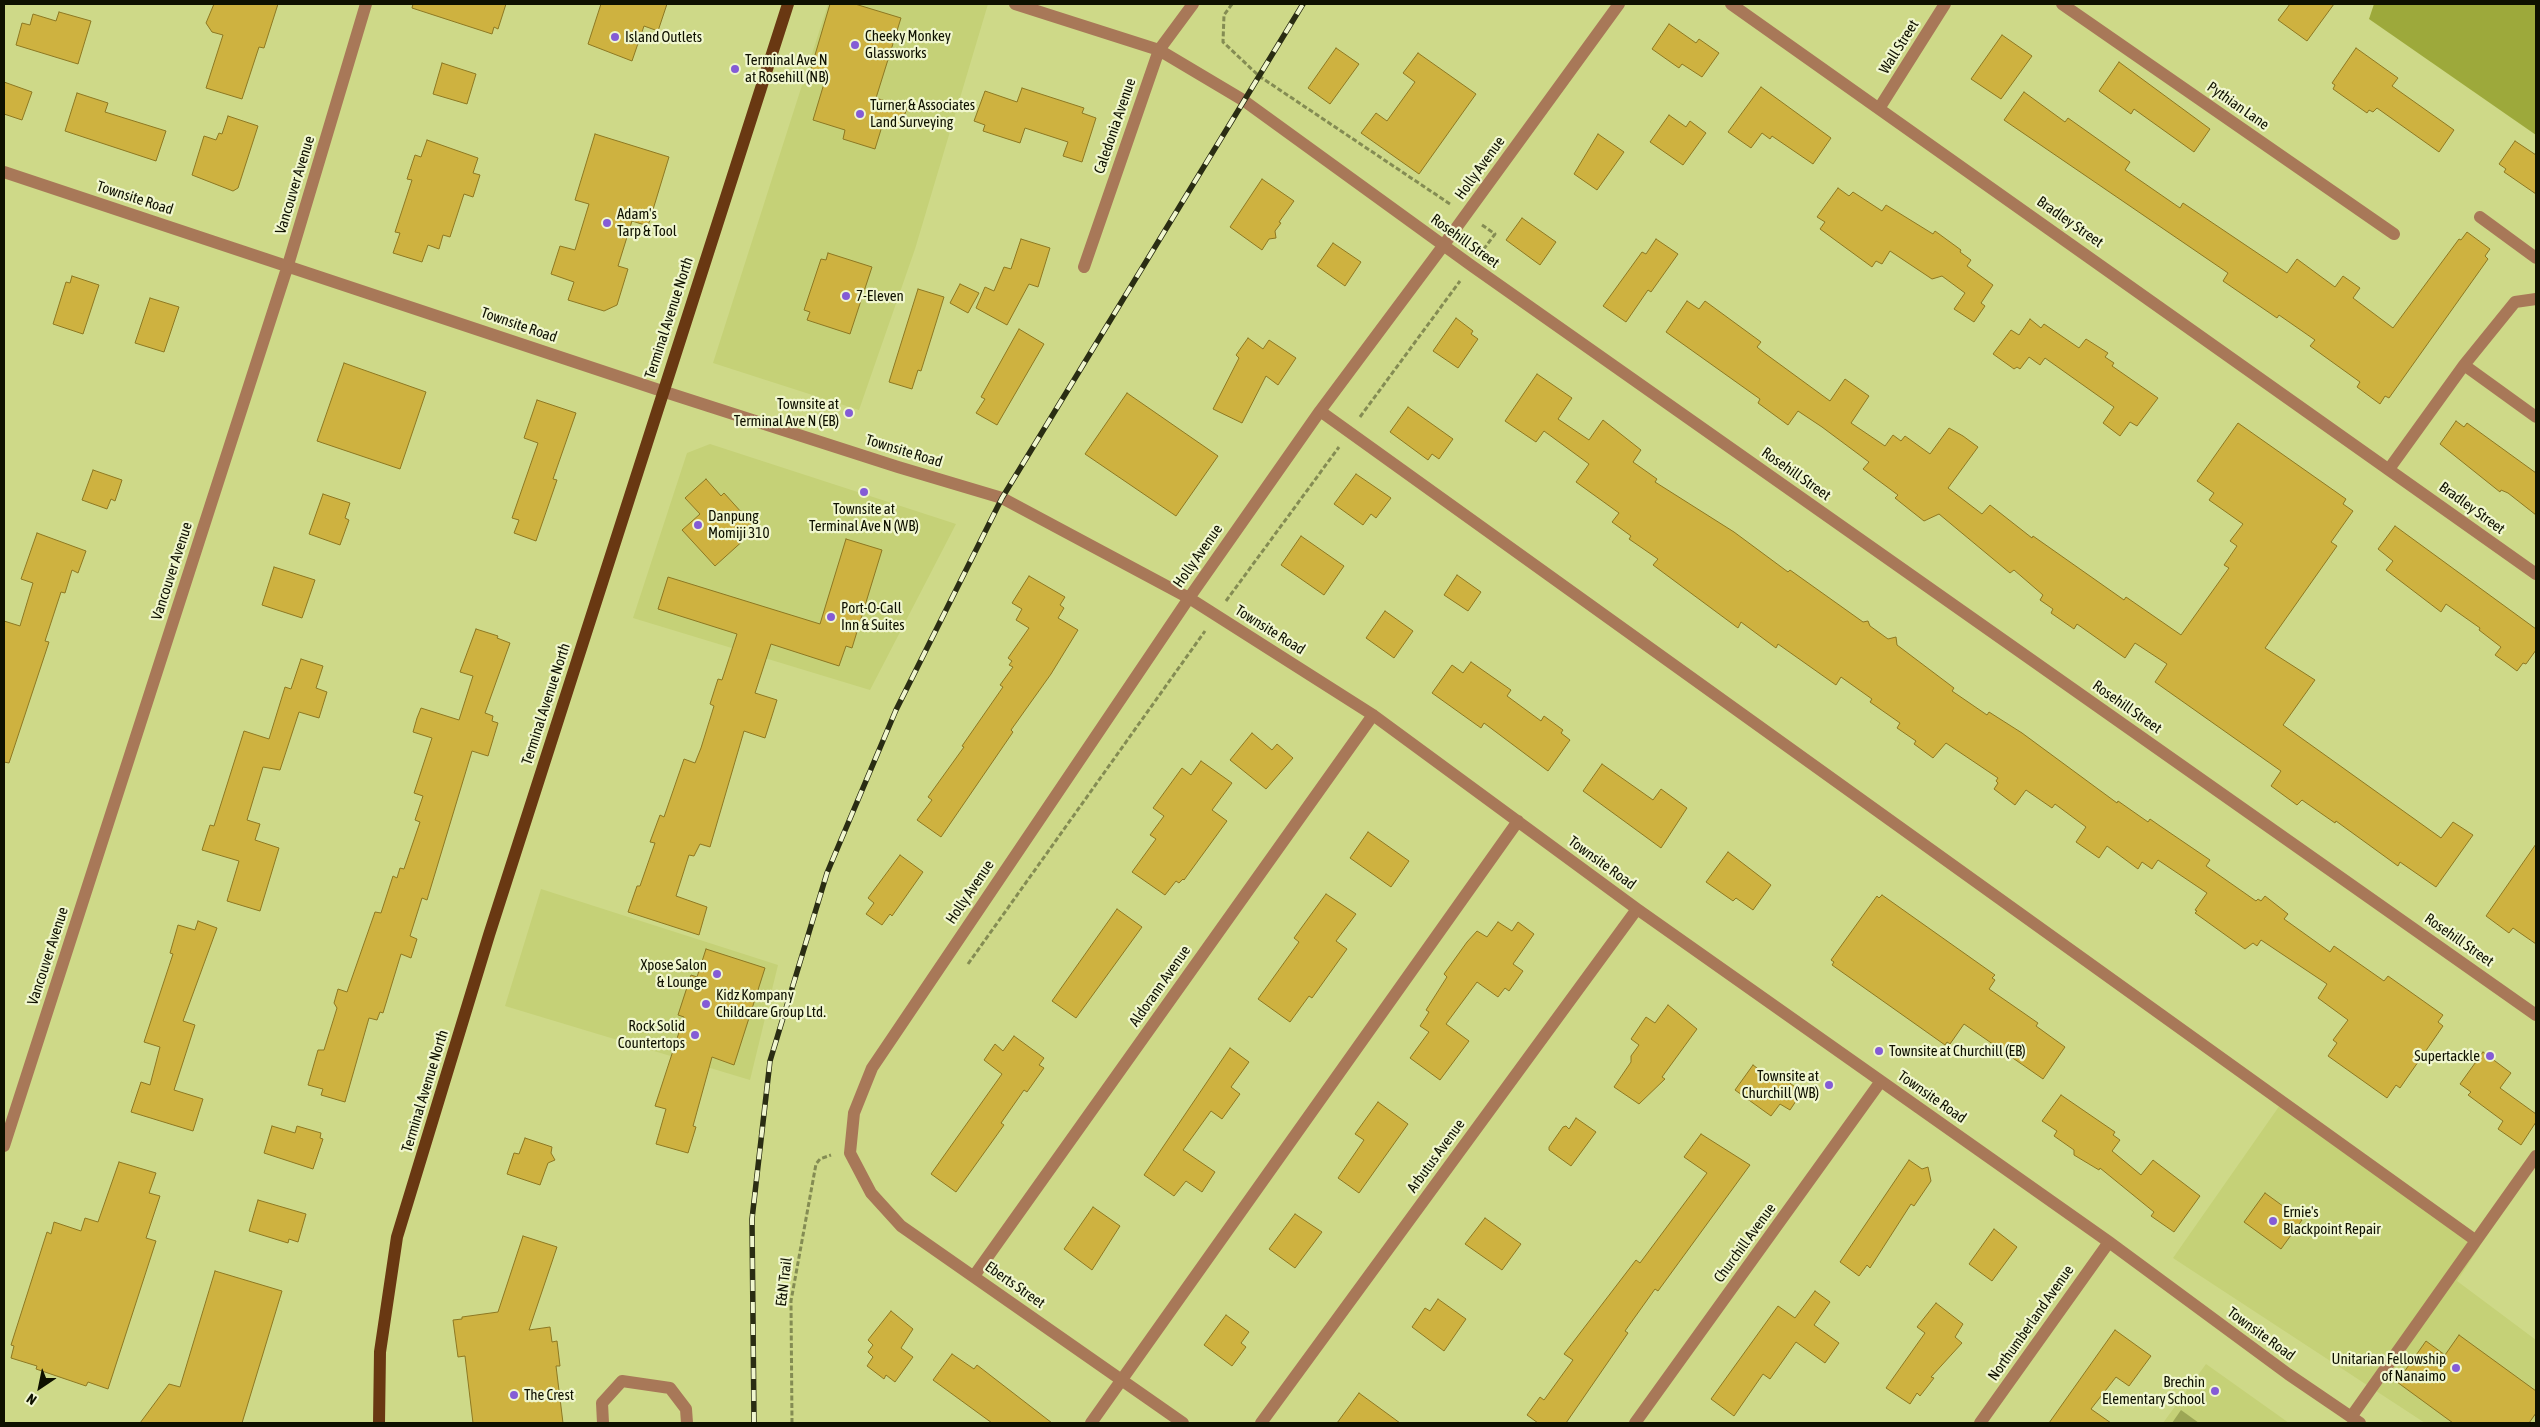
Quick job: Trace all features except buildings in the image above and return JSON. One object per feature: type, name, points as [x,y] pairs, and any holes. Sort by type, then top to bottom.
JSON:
[{"type":"main road","name":"Terminal Avenue North","points":[[379,1423],[380,1352],[397,1237],[489,935],[662,391],[788,4]]},
{"type":"street","name":"Vancouver Avenue","points":[[4,1146],[288,265],[366,4]]},
{"type":"street","name":"Rosehill Street","points":[[1015,4],[1159,50],[1244,100],[1443,246],[2536,1015]]},
{"type":"street","name":"Caledonia Avenue","points":[[1084,267],[1159,50],[1193,4]]},
{"type":"street","name":"Holly Avenue","points":[[850,1153],[854,1113],[872,1068],[1189,598],[1320,411],[1619,4]]},
{"type":"street","name":"Bradley Street","points":[[1731,4],[1880,107],[2536,574]]},
{"type":"street","name":"Wall Street","points":[[1880,107],[1945,4]]},
{"type":"street","name":"Pythian Lane","points":[[2062,4],[2394,234]]},
{"type":"street","name":"Townsite Road","points":[[4,172],[662,391],[898,467],[1002,498],[1189,598],[1373,715],[1637,908],[2109,1242],[2356,1420]]},
{"type":"street","points":[[2480,217],[2536,258]]},
{"type":"street","points":[[2389,468],[2464,365],[2515,302],[2536,299]]},
{"type":"street","points":[[2464,365],[2536,417]]},
{"type":"street","points":[[1320,411],[2475,1240]]},
{"type":"street","name":"Aldorann Avenue","points":[[974,1276],[1373,715]]},
{"type":"street","points":[[1091,1423],[1518,821]]},
{"type":"street","name":"Arbutus Avenue","points":[[1261,1423],[1637,908]]},
{"type":"street","name":"Churchill Avenue","points":[[1635,1423],[1881,1081]]},
{"type":"street","name":"Eberts Street","points":[[850,1153],[871,1193],[901,1226],[1183,1423]]},
{"type":"street","points":[[2356,1420],[2475,1240],[2536,1156]]},
{"type":"street","name":"Northumberland Avenue","points":[[1980,1423],[2109,1242]]},
{"type":"street","points":[[603,1423],[602,1403],[622,1381],[670,1388],[686,1410],[687,1423]]},
{"type":"path","name":"E&N Trail","points":[[792,1423],[791,1301],[816,1164],[820,1159],[832,1155]]},
{"type":"shaded area","points":[[828,4],[988,4],[915,249],[859,410],[713,363]]},
{"type":"shaded area","points":[[2374,4],[2536,4],[2536,135],[2369,19]]},
{"type":"shaded area","points":[[710,444],[956,524],[870,690],[633,618],[687,453]]},
{"type":"shaded area","points":[[541,889],[778,965],[750,1080],[505,1006]]},
{"type":"shaded area","points":[[2280,1105],[2480,1246],[2457,1281],[2536,1340],[2536,1423],[2425,1423],[2173,1258]]},
{"type":"shaded area","name":"Brechin Elementary School","points":[[2206,1364],[2289,1423],[2163,1423]]},
{"type":"shaded area","points":[[2181,1410],[2199,1423],[2172,1423]]},
{"type":"railway","points":[[754,1423],[752,1219],[770,1061],[827,873],[896,710],[1002,498],[1303,4]]},
{"type":"place","name":"Island Outlets","points":[[615,37]]},
{"type":"place","name":"Cheeky Monkey Glassworks","points":[[855,45]]},
{"type":"place","name":"Terminal Ave N at Rosehill (NB)","points":[[735,69]]},
{"type":"place","name":"Turner & Associates Land Surveying","points":[[860,114]]},
{"type":"place","name":"Adam's Tarp & Tool","points":[[607,223]]},
{"type":"place","name":"7-Eleven","points":[[846,296]]},
{"type":"place","name":"Townsite at Terminal Ave N (EB)","points":[[849,413]]},
{"type":"place","name":"Townsite at Terminal Ave N (WB)","points":[[864,492]]},
{"type":"place","name":"Danpung Momiji 310","points":[[698,525]]},
{"type":"place","name":"Port-O-Call Inn & Suites","points":[[831,617]]},
{"type":"place","name":"Xpose Salon & Lounge","points":[[717,974]]},
{"type":"place","name":"Kidz Kompany Childcare Group Ltd.","points":[[706,1004]]},
{"type":"place","name":"Rock Solid Countertops","points":[[695,1035]]},
{"type":"place","name":"Townsite at Churchill (EB)","points":[[1879,1051]]},
{"type":"place","name":"Supertackle","points":[[2490,1056]]},
{"type":"place","name":"Townsite at Churchill (WB)","points":[[1829,1085]]},
{"type":"place","name":"Ernie's Blackpoint Repair","points":[[2273,1221]]},
{"type":"place","name":"Unitarian Fellowship of Nanaimo","points":[[2456,1368]]},
{"type":"place","name":"Brechin Elementary School","points":[[2215,1391]]},
{"type":"place","name":"The Crest","points":[[514,1395]]}]
